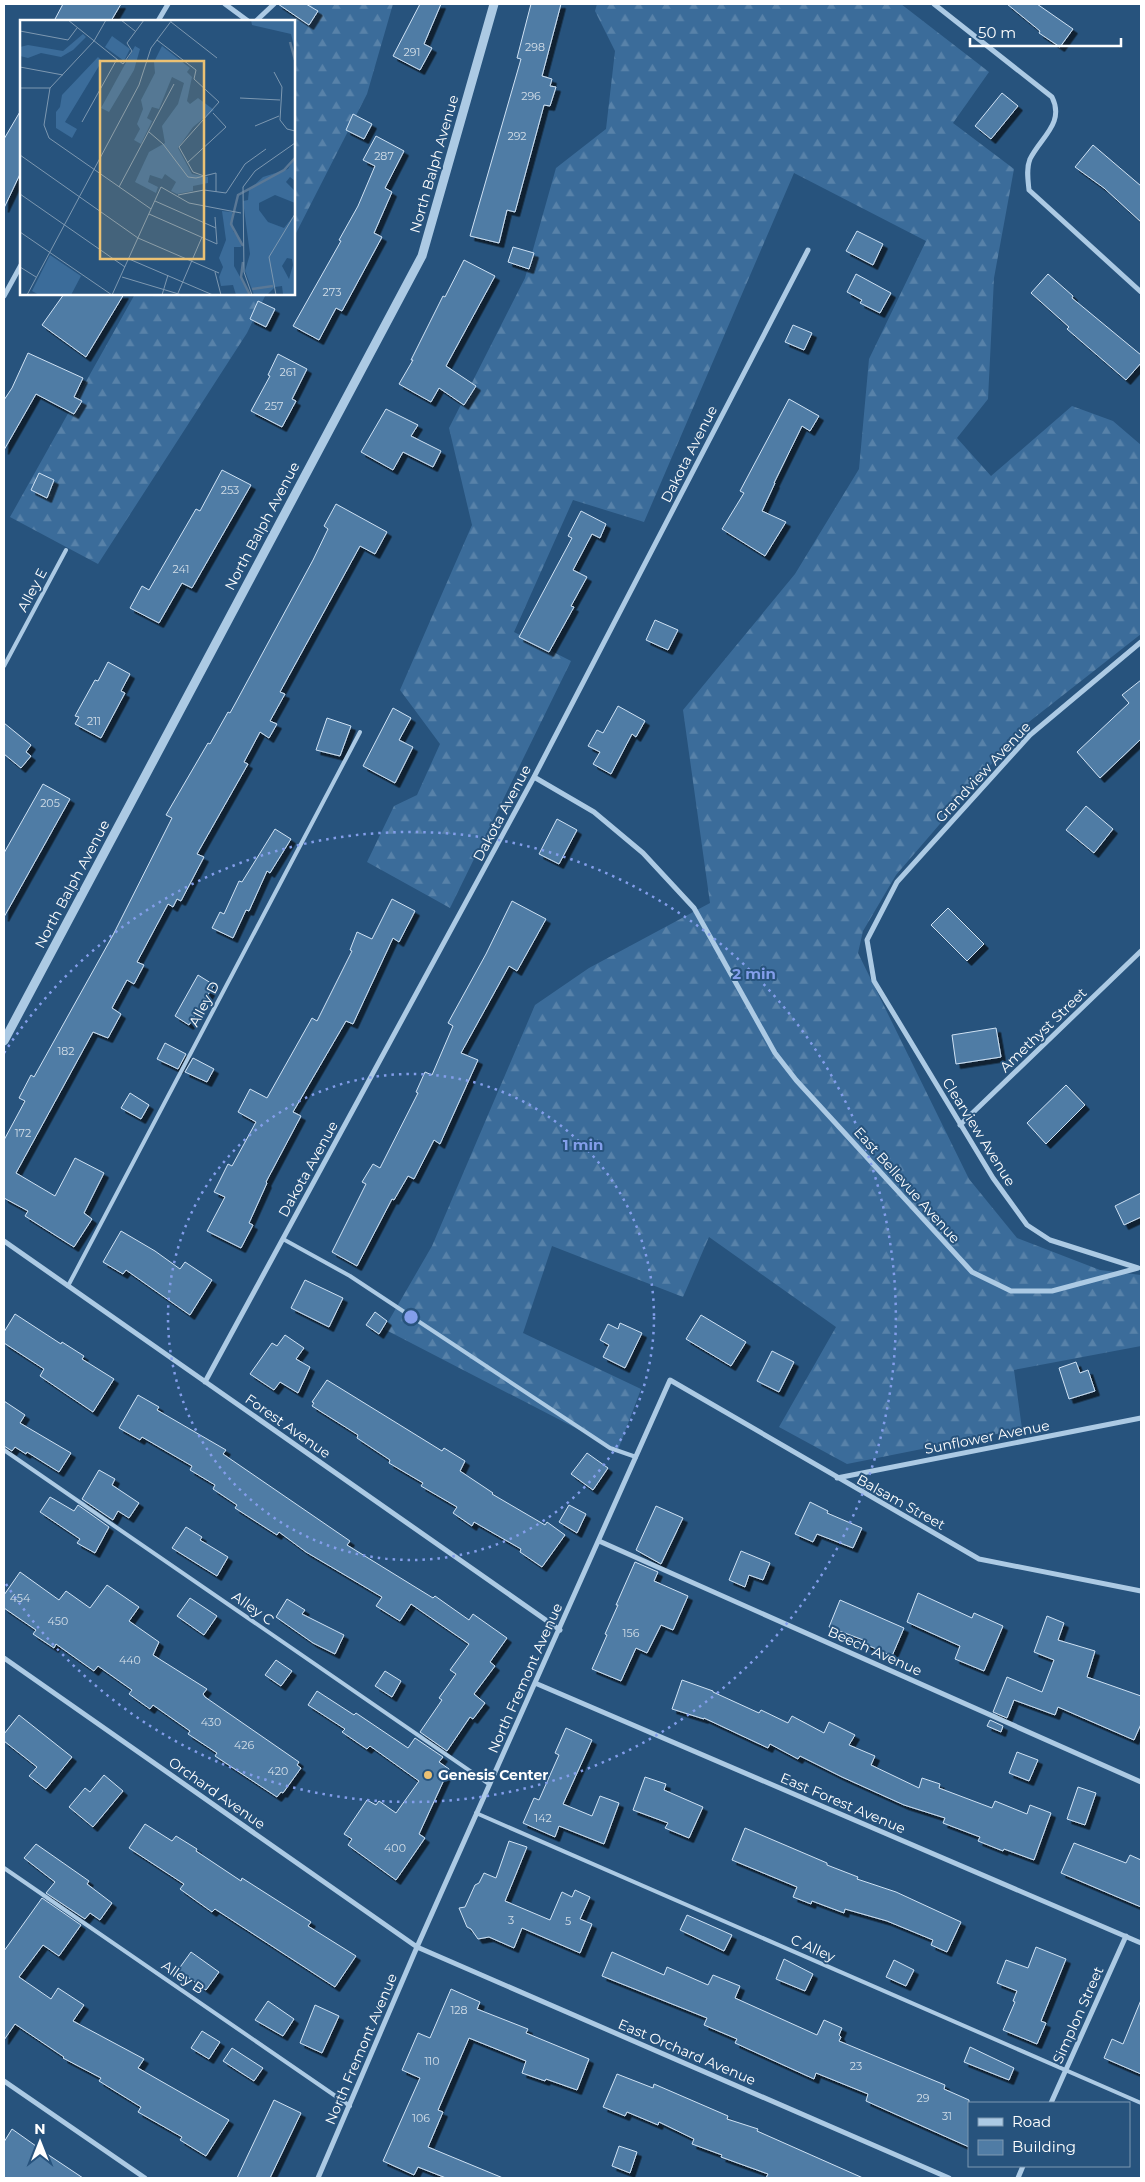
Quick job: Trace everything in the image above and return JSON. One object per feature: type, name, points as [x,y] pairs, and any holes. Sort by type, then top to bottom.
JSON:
[{"type":"street","points":[[159,20],[168,4]]},
{"type":"street","points":[[225,4],[247,20]]},
{"type":"street","points":[[257,20],[274,4]]},
{"type":"street","name":"North Balph Avenue","points":[[4,1041],[422,256],[494,4]]},
{"type":"street","points":[[934,4],[1052,97],[1056,105],[1054,125],[1030,159],[1028,168],[1029,190],[1141,292]]},
{"type":"street","name":"Dakota Avenue","points":[[205,1382],[534,777],[808,250]]},
{"type":"street","points":[[4,296],[20,267]]},
{"type":"street","name":"Grandview Avenue","points":[[867,940],[897,882],[1030,735],[1141,642]]},
{"type":"street","name":"East Bellevue Avenue","points":[[534,777],[594,812],[643,853],[694,908],[775,1053],[796,1080],[972,1272],[1011,1291],[1052,1291],[1140,1268]]},
{"type":"street","name":"Clearview Avenue","points":[[867,940],[874,981],[914,1044],[992,1178],[1027,1225],[1050,1240],[1140,1268]]},
{"type":"street","name":"Amethyst Street","points":[[960,1125],[1141,951]]},
{"type":"street","name":"Forest Avenue","points":[[4,1241],[560,1630]]},
{"type":"street","name":"North Fremont Avenue","points":[[320,2178],[417,1947],[670,1380]]},
{"type":"street","name":"Balsam Street","points":[[670,1380],[979,1559],[1141,1591]]},
{"type":"street","name":"Sunflower Avenue","points":[[837,1478],[1141,1418]]},
{"type":"street","name":"Beech Avenue","points":[[599,1541],[1141,1782]]},
{"type":"street","name":"Orchard Avenue","points":[[4,1658],[417,1947]]},
{"type":"street","name":"East Forest Avenue","points":[[535,1684],[1141,1943]]},
{"type":"street","name":"Simplon Street","points":[[1050,2102],[1126,1936]]},
{"type":"street","name":"East Orchard Avenue","points":[[417,1947],[949,2178]]},
{"type":"street","points":[[4,2081],[145,2178]]},
{"type":"lane","name":"Alley E","points":[[4,666],[66,550]]},
{"type":"lane","name":"Alley D","points":[[68,1286],[360,732]]},
{"type":"lane","points":[[282,1240],[350,1276],[610,1448],[636,1457]]},
{"type":"lane","name":"Alley C","points":[[4,1450],[489,1784]]},
{"type":"lane","name":"C Alley","points":[[476,1813],[1141,2103]]},
{"type":"lane","name":"Alley B","points":[[4,1868],[350,2106]]},
{"type":"green space","points":[[302,4],[393,4],[367,94],[295,235],[295,22]]},
{"type":"green space","points":[[597,4],[901,4],[989,72],[953,123],[1014,169],[994,278],[988,399],[957,438],[991,476],[1072,406],[1113,421],[1141,445],[1141,634],[1025,725],[896,875],[863,931],[858,953],[969,1179],[1017,1238],[1100,1270],[1141,1275],[1141,1346],[1014,1370],[1022,1429],[847,1464],[779,1427],[836,1327],[709,1237],[683,1297],[552,1246],[523,1333],[641,1389],[618,1450],[384,1329],[432,1246],[535,1005],[589,968],[710,903],[683,710],[795,574],[859,469],[869,359],[926,241],[794,173],[644,522],[573,500],[514,632],[571,661],[450,908],[367,862],[394,806],[417,795],[440,744],[400,690],[472,525],[449,428],[525,278],[556,168],[606,129],[615,51],[595,11]]},
{"type":"green space","points":[[134,295],[266,295],[247,333],[98,564],[10,517]]},
{"type":"building","points":[[63,4],[121,4],[112,20],[55,20]]},
{"type":"building","points":[[278,4],[306,4],[318,11],[309,25]]},
{"type":"building","points":[[420,4],[441,4],[424,44],[432,48],[420,70],[393,56]]},
{"type":"building","points":[[531,4],[561,4],[542,76],[552,79],[550,86],[556,87],[550,106],[544,105],[515,212],[507,210],[499,243],[470,236],[521,59],[517,58]]},
{"type":"building","points":[[1007,4],[1037,4],[1073,29],[1060,47],[1039,33],[1040,31]]},
{"type":"building","points":[[1002,93],[1018,106],[991,139],[975,126]]},
{"type":"building","points":[[20,112],[20,174],[4,208],[4,139]]},
{"type":"building","points":[[353,114],[372,124],[364,139],[346,130]]},
{"type":"building","points":[[376,136],[404,151],[385,188],[392,192],[374,233],[382,237],[342,311],[336,308],[319,340],[293,326],[341,241],[339,240],[358,206],[375,166],[363,160]]},
{"type":"building","points":[[1093,145],[1141,186],[1141,222],[1104,188],[1075,167]]},
{"type":"building","points":[[857,231],[883,244],[873,265],[846,251]]},
{"type":"building","points":[[513,247],[534,253],[529,269],[508,262]]},
{"type":"building","points":[[464,260],[495,276],[446,366],[476,386],[464,405],[439,388],[431,402],[399,384],[413,360],[411,360],[443,296],[445,297]]},
{"type":"building","points":[[856,274],[891,293],[880,313],[860,303],[862,300],[847,292]]},
{"type":"building","points":[[1048,274],[1073,296],[1072,298],[1141,355],[1141,363],[1126,380],[1067,329],[1069,327],[1031,293]]},
{"type":"building","points":[[63,295],[123,295],[86,357],[42,325]]},
{"type":"building","points":[[258,301],[275,309],[266,327],[250,319]]},
{"type":"building","points":[[793,325],[812,333],[804,350],[785,342]]},
{"type":"building","points":[[28,353],[83,378],[74,397],[82,401],[74,414],[36,394],[4,450],[4,400],[12,388]]},
{"type":"building","points":[[278,354],[307,369],[292,399],[296,401],[282,427],[251,411],[270,376],[268,375]]},
{"type":"building","points":[[789,399],[819,416],[810,431],[802,426],[762,511],[786,522],[765,556],[722,529],[744,493],[740,491]]},
{"type":"building","points":[[386,409],[418,425],[411,436],[441,451],[433,467],[403,452],[393,470],[361,452]]},
{"type":"building","points":[[222,470],[251,485],[192,588],[182,583],[159,623],[130,608],[142,586],[149,590],[196,509],[200,511]]},
{"type":"building","points":[[39,473],[54,480],[47,498],[31,490]]},
{"type":"building","points":[[336,504],[387,532],[375,554],[360,546],[280,692],[285,694],[270,721],[277,724],[269,738],[260,732],[244,762],[248,764],[197,854],[204,857],[181,901],[177,899],[173,907],[168,904],[137,962],[144,965],[134,984],[127,980],[112,1008],[121,1014],[108,1038],[93,1032],[16,1173],[55,1196],[75,1158],[104,1173],[84,1213],[92,1219],[74,1247],[25,1216],[28,1211],[4,1198],[4,1140],[25,1101],[19,1098],[31,1075],[34,1077],[113,935],[172,818],[166,815],[208,743],[210,744],[228,712],[230,713],[235,704],[313,560],[328,529],[324,526]]},
{"type":"building","points":[[581,511],[606,524],[600,538],[592,534],[573,570],[587,577],[571,606],[574,607],[549,652],[519,637],[572,538],[568,536]]},
{"type":"building","points":[[655,620],[678,630],[668,650],[646,640]]},
{"type":"building","points":[[108,662],[130,674],[121,691],[125,693],[101,738],[75,724],[79,717],[75,716],[95,680],[98,681]]},
{"type":"building","points":[[1141,680],[1141,739],[1100,778],[1077,752],[1129,703],[1122,695]]},
{"type":"building","points":[[618,706],[645,721],[636,737],[632,734],[611,774],[593,764],[600,752],[588,746],[597,730],[603,733]]},
{"type":"building","points":[[393,708],[411,718],[399,740],[413,747],[395,783],[363,766]]},
{"type":"building","points":[[327,718],[351,726],[340,756],[316,750]]},
{"type":"building","points":[[4,723],[31,745],[26,752],[31,756],[21,768],[4,754]]},
{"type":"building","points":[[43,784],[70,799],[4,917],[4,853]]},
{"type":"building","points":[[1086,806],[1113,829],[1094,853],[1066,830]]},
{"type":"building","points":[[557,819],[577,830],[559,864],[539,854]]},
{"type":"building","points":[[275,829],[291,839],[270,873],[267,871],[249,911],[246,910],[233,938],[212,928],[220,912],[224,914],[239,881],[242,882]]},
{"type":"building","points":[[392,899],[415,911],[399,942],[393,938],[353,1024],[346,1021],[293,1112],[301,1116],[266,1182],[249,1223],[253,1225],[241,1248],[207,1231],[225,1197],[214,1192],[228,1164],[232,1166],[256,1122],[238,1112],[250,1089],[267,1098],[312,1018],[317,1021],[352,951],[350,950],[357,932],[372,939]]},
{"type":"building","points":[[512,901],[546,919],[517,971],[509,966],[461,1053],[478,1060],[440,1144],[434,1140],[414,1179],[408,1176],[394,1200],[392,1199],[357,1266],[332,1252],[366,1184],[362,1182],[373,1164],[380,1168],[418,1093],[416,1092],[425,1072],[432,1075],[453,1026],[448,1023],[486,954]]},
{"type":"building","points":[[948,908],[984,944],[967,961],[931,925]]},
{"type":"building","points":[[198,975],[214,985],[189,1025],[175,1016]]},
{"type":"building","points":[[996,1028],[1001,1057],[956,1064],[952,1035]]},
{"type":"building","points":[[165,1043],[186,1054],[178,1069],[157,1059]]},
{"type":"building","points":[[193,1058],[214,1069],[207,1082],[185,1072]]},
{"type":"building","points":[[1066,1085],[1085,1105],[1046,1144],[1027,1123]]},
{"type":"building","points":[[130,1093],[149,1105],[141,1119],[121,1108]]},
{"type":"building","points":[[1141,1193],[1141,1217],[1124,1225],[1115,1206]]},
{"type":"building","points":[[121,1231],[155,1251],[180,1269],[185,1262],[212,1280],[190,1315],[126,1270],[123,1274],[103,1262]]},
{"type":"building","points":[[305,1280],[343,1298],[329,1327],[291,1308]]},
{"type":"building","points":[[375,1312],[387,1321],[379,1334],[366,1325]]},
{"type":"building","points":[[15,1314],[61,1344],[62,1342],[84,1356],[82,1359],[114,1379],[93,1412],[40,1376],[44,1369],[4,1343],[4,1332]]},
{"type":"building","points":[[701,1315],[746,1342],[731,1366],[686,1339]]},
{"type":"building","points":[[620,1323],[642,1333],[625,1368],[603,1357],[609,1345],[600,1340],[608,1324],[618,1329]]},
{"type":"building","points":[[285,1335],[304,1348],[296,1359],[310,1367],[298,1393],[280,1382],[274,1390],[250,1374],[272,1343],[277,1346]]},
{"type":"building","points":[[772,1351],[794,1362],[779,1392],[757,1381]]},
{"type":"building","points":[[1076,1362],[1080,1373],[1088,1370],[1095,1391],[1069,1399],[1059,1368]]},
{"type":"building","points":[[327,1380],[442,1451],[444,1448],[465,1461],[460,1471],[492,1494],[545,1525],[547,1522],[565,1535],[542,1567],[520,1552],[521,1549],[474,1522],[472,1526],[453,1513],[457,1507],[421,1486],[423,1483],[389,1463],[390,1460],[357,1438],[358,1435],[312,1406],[314,1403],[312,1402]]},
{"type":"building","points":[[138,1395],[159,1407],[157,1410],[226,1450],[223,1454],[350,1541],[347,1545],[433,1598],[435,1596],[469,1620],[473,1614],[507,1638],[490,1662],[495,1666],[474,1694],[485,1703],[473,1719],[470,1717],[447,1751],[420,1732],[442,1700],[439,1698],[456,1674],[450,1670],[469,1644],[411,1604],[400,1621],[376,1606],[382,1597],[306,1552],[279,1532],[277,1535],[235,1508],[237,1505],[213,1489],[215,1485],[190,1470],[192,1466],[142,1437],[140,1440],[119,1428]]},
{"type":"building","points":[[4,1401],[25,1415],[20,1423],[71,1453],[59,1472],[27,1452],[26,1454],[15,1447],[12,1451],[4,1446]]},
{"type":"building","points":[[587,1453],[608,1468],[593,1490],[571,1474]]},
{"type":"building","points":[[99,1470],[115,1479],[112,1485],[139,1503],[129,1518],[118,1511],[113,1520],[82,1499]]},
{"type":"building","points":[[50,1497],[74,1511],[78,1505],[109,1527],[95,1553],[77,1543],[80,1539],[40,1512]]},
{"type":"building","points":[[810,1502],[828,1511],[827,1513],[862,1528],[853,1548],[817,1534],[813,1542],[795,1534]]},
{"type":"building","points":[[569,1505],[586,1514],[577,1533],[559,1522]]},
{"type":"building","points":[[656,1506],[683,1518],[661,1564],[636,1550]]},
{"type":"building","points":[[186,1527],[202,1537],[200,1540],[228,1557],[217,1576],[172,1548]]},
{"type":"building","points":[[741,1551],[770,1563],[763,1580],[749,1575],[745,1587],[729,1580]]},
{"type":"building","points":[[635,1562],[658,1572],[654,1581],[688,1596],[673,1630],[661,1625],[647,1653],[636,1648],[621,1681],[592,1669],[607,1635],[605,1634],[618,1605],[616,1605]]},
{"type":"building","points":[[20,1572],[59,1600],[66,1591],[90,1608],[107,1585],[139,1607],[129,1621],[159,1642],[153,1655],[207,1689],[203,1694],[205,1697],[299,1762],[297,1765],[301,1768],[283,1793],[281,1792],[277,1797],[215,1756],[217,1753],[188,1734],[190,1731],[153,1705],[150,1709],[129,1694],[132,1690],[98,1666],[94,1671],[56,1644],[54,1648],[33,1634],[36,1630],[4,1608],[4,1595]]},
{"type":"building","points":[[918,1593],[972,1618],[974,1613],[1003,1626],[984,1671],[955,1659],[960,1646],[907,1622]]},
{"type":"building","points":[[190,1598],[217,1616],[204,1635],[177,1616]]},
{"type":"building","points":[[287,1599],[305,1610],[302,1614],[344,1635],[335,1654],[313,1643],[276,1617]]},
{"type":"building","points":[[840,1600],[904,1628],[892,1656],[865,1644],[866,1641],[829,1627]]},
{"type":"building","points":[[1047,1616],[1064,1623],[1058,1640],[1095,1651],[1087,1677],[1141,1696],[1141,1724],[1134,1740],[1058,1707],[1055,1715],[1014,1700],[1007,1718],[993,1712],[1007,1677],[1042,1692],[1054,1660],[1034,1652]]},
{"type":"building","points":[[276,1660],[292,1671],[281,1686],[265,1675]]},
{"type":"building","points":[[385,1671],[401,1681],[392,1697],[375,1686]]},
{"type":"building","points":[[682,1680],[713,1691],[759,1713],[761,1710],[788,1723],[792,1716],[824,1733],[829,1722],[855,1735],[849,1745],[875,1756],[871,1765],[919,1788],[922,1778],[940,1784],[939,1788],[992,1808],[995,1801],[1027,1814],[1030,1805],[1051,1813],[1034,1860],[978,1841],[980,1837],[943,1823],[945,1818],[904,1805],[800,1756],[798,1759],[770,1744],[768,1748],[704,1718],[672,1709]]},
{"type":"building","points":[[317,1691],[354,1715],[356,1713],[408,1748],[415,1738],[443,1757],[439,1762],[449,1769],[419,1834],[425,1838],[396,1880],[348,1845],[352,1839],[344,1834],[367,1800],[376,1805],[379,1801],[396,1813],[419,1781],[370,1746],[367,1749],[342,1732],[345,1729],[308,1705]]},
{"type":"building","points":[[19,1715],[72,1757],[46,1789],[29,1776],[37,1767],[4,1741],[4,1734]]},
{"type":"building","points":[[990,1720],[1003,1726],[1001,1732],[987,1726]]},
{"type":"building","points":[[566,1728],[592,1740],[563,1804],[592,1816],[600,1796],[619,1803],[604,1844],[559,1826],[555,1837],[523,1823],[534,1798],[539,1800],[559,1755],[555,1753]]},
{"type":"building","points":[[1017,1752],[1038,1760],[1029,1781],[1009,1773]]},
{"type":"building","points":[[104,1775],[123,1791],[93,1827],[69,1807],[85,1788],[90,1792]]},
{"type":"building","points":[[645,1777],[666,1784],[664,1790],[703,1807],[689,1838],[665,1828],[668,1823],[633,1810]]},
{"type":"building","points":[[1078,1787],[1096,1793],[1085,1825],[1067,1819]]},
{"type":"building","points":[[145,1824],[172,1841],[176,1836],[197,1849],[196,1851],[241,1881],[242,1878],[311,1922],[308,1926],[356,1956],[335,1987],[215,1909],[212,1912],[180,1889],[184,1884],[129,1848]]},
{"type":"building","points":[[745,1828],[858,1877],[857,1879],[896,1892],[961,1922],[947,1952],[931,1945],[933,1940],[887,1921],[845,1909],[844,1913],[812,1901],[811,1904],[793,1897],[797,1887],[732,1860]]},
{"type":"building","points":[[509,1841],[527,1847],[505,1901],[550,1920],[562,1892],[572,1897],[575,1890],[590,1897],[580,1919],[592,1924],[580,1953],[522,1928],[514,1948],[489,1937],[478,1939],[471,1929],[467,1927],[459,1908],[465,1907],[475,1885],[479,1883],[484,1873],[496,1878]]},
{"type":"building","points":[[1074,1843],[1126,1863],[1130,1855],[1141,1860],[1141,1907],[1061,1873]]},
{"type":"building","points":[[36,1844],[89,1881],[87,1884],[112,1903],[100,1920],[90,1913],[85,1919],[46,1893],[55,1882],[24,1858]]},
{"type":"building","points":[[42,1898],[81,1925],[59,1956],[43,1945],[19,1977],[51,1999],[58,1988],[84,2005],[73,2021],[144,2059],[138,2068],[229,2120],[206,2156],[180,2140],[182,2137],[138,2112],[141,2107],[99,2081],[101,2078],[63,2058],[15,2024],[4,2040],[4,1951]]},
{"type":"building","points":[[687,1915],[732,1935],[724,1951],[680,1930]]},
{"type":"building","points":[[1036,1947],[1066,1959],[1041,2021],[1046,2023],[1037,2044],[1003,2030],[1015,2002],[1013,2001],[1017,1991],[997,1983],[1006,1960],[1028,1968]]},
{"type":"building","points":[[191,1952],[219,1972],[206,1990],[178,1970]]},
{"type":"building","points":[[612,1952],[664,1975],[667,1967],[708,1985],[713,1975],[740,1986],[735,1998],[817,2035],[824,2020],[842,2028],[839,2041],[945,2085],[944,2089],[969,2100],[968,2147],[866,2101],[868,2094],[816,2073],[814,2079],[735,2043],[737,2039],[704,2025],[707,2018],[602,1976]]},
{"type":"building","points":[[784,1959],[813,1974],[805,1991],[776,1979]]},
{"type":"building","points":[[894,1960],[914,1970],[906,1986],[886,1977]]},
{"type":"building","points":[[451,1989],[480,2002],[477,2009],[528,2029],[526,2033],[589,2059],[577,2090],[522,2073],[526,2061],[469,2038],[438,2110],[443,2112],[428,2147],[503,2178],[446,2178],[418,2167],[414,2175],[383,2161],[420,2078],[402,2070],[418,2033],[430,2038]]},
{"type":"building","points":[[1141,2000],[1141,2074],[1104,2058],[1112,2039],[1123,2044]]},
{"type":"building","points":[[268,2001],[294,2019],[283,2036],[255,2020]]},
{"type":"building","points":[[315,2005],[339,2016],[322,2053],[300,2043]]},
{"type":"building","points":[[202,2031],[220,2042],[209,2059],[191,2048]]},
{"type":"building","points":[[970,2047],[1014,2068],[1009,2080],[964,2062]]},
{"type":"building","points":[[232,2048],[263,2068],[254,2081],[223,2061]]},
{"type":"building","points":[[617,2074],[653,2088],[654,2084],[728,2116],[727,2119],[758,2129],[757,2131],[863,2178],[766,2178],[768,2174],[692,2144],[694,2139],[659,2122],[658,2125],[627,2112],[625,2116],[603,2107]]},
{"type":"building","points":[[274,2100],[301,2113],[270,2178],[237,2178]]},
{"type":"building","points":[[12,2129],[83,2178],[4,2178],[4,2142]]},
{"type":"building","points":[[619,2146],[637,2152],[630,2173],[612,2166]]},
{"type":"place","name":"Genesis Center","points":[[428,1775]]}]
